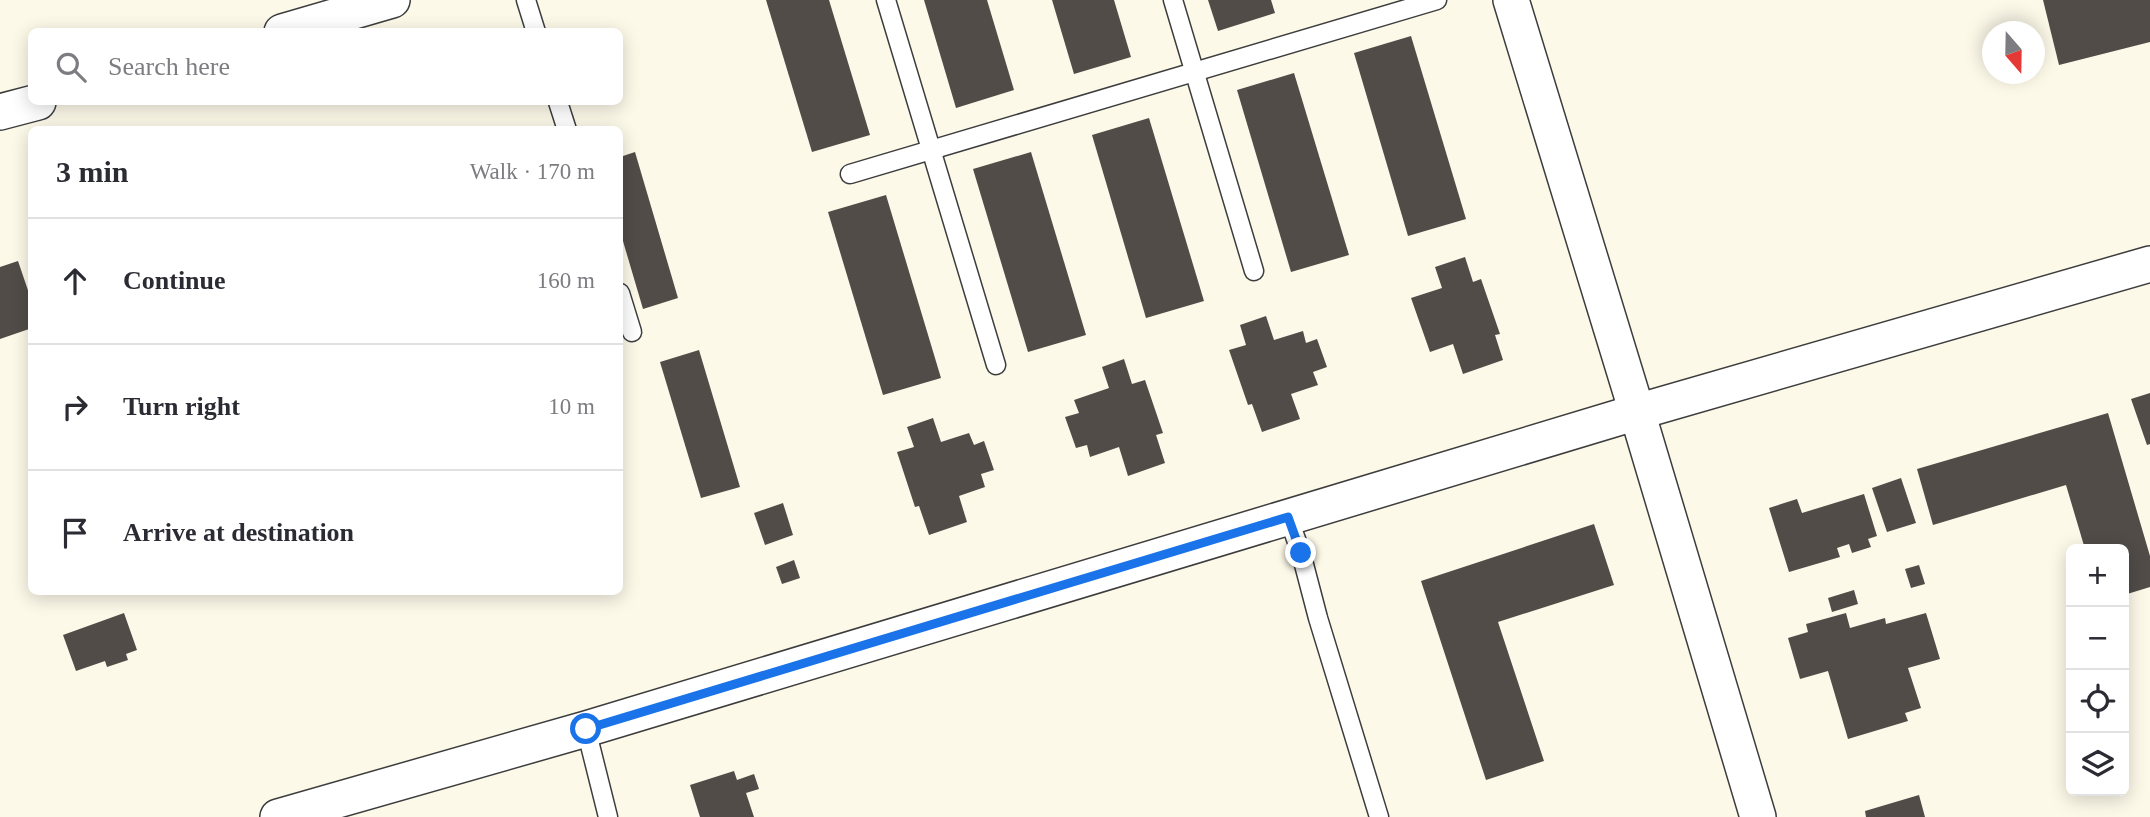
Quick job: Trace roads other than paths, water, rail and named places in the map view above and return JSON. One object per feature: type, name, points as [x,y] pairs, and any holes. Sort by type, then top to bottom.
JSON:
[{"type":"street","points":[[296,28],[392,0]]},
{"type":"street","points":[[1511,0],[1758,817]]},
{"type":"street","points":[[0,112],[28,105]]},
{"type":"street","points":[[278,817],[586,729],[1637,412],[2150,264]]},
{"type":"lane","points":[[526,0],[535,28]]},
{"type":"lane","points":[[886,0],[996,365]]},
{"type":"lane","points":[[1173,0],[1254,271]]},
{"type":"lane","points":[[850,174],[1437,0]]},
{"type":"lane","points":[[559,105],[566,126]]},
{"type":"lane","points":[[623,303],[632,332]]},
{"type":"lane","points":[[1288,517],[1379,817]]},
{"type":"lane","points":[[586,729],[608,817]]}]
